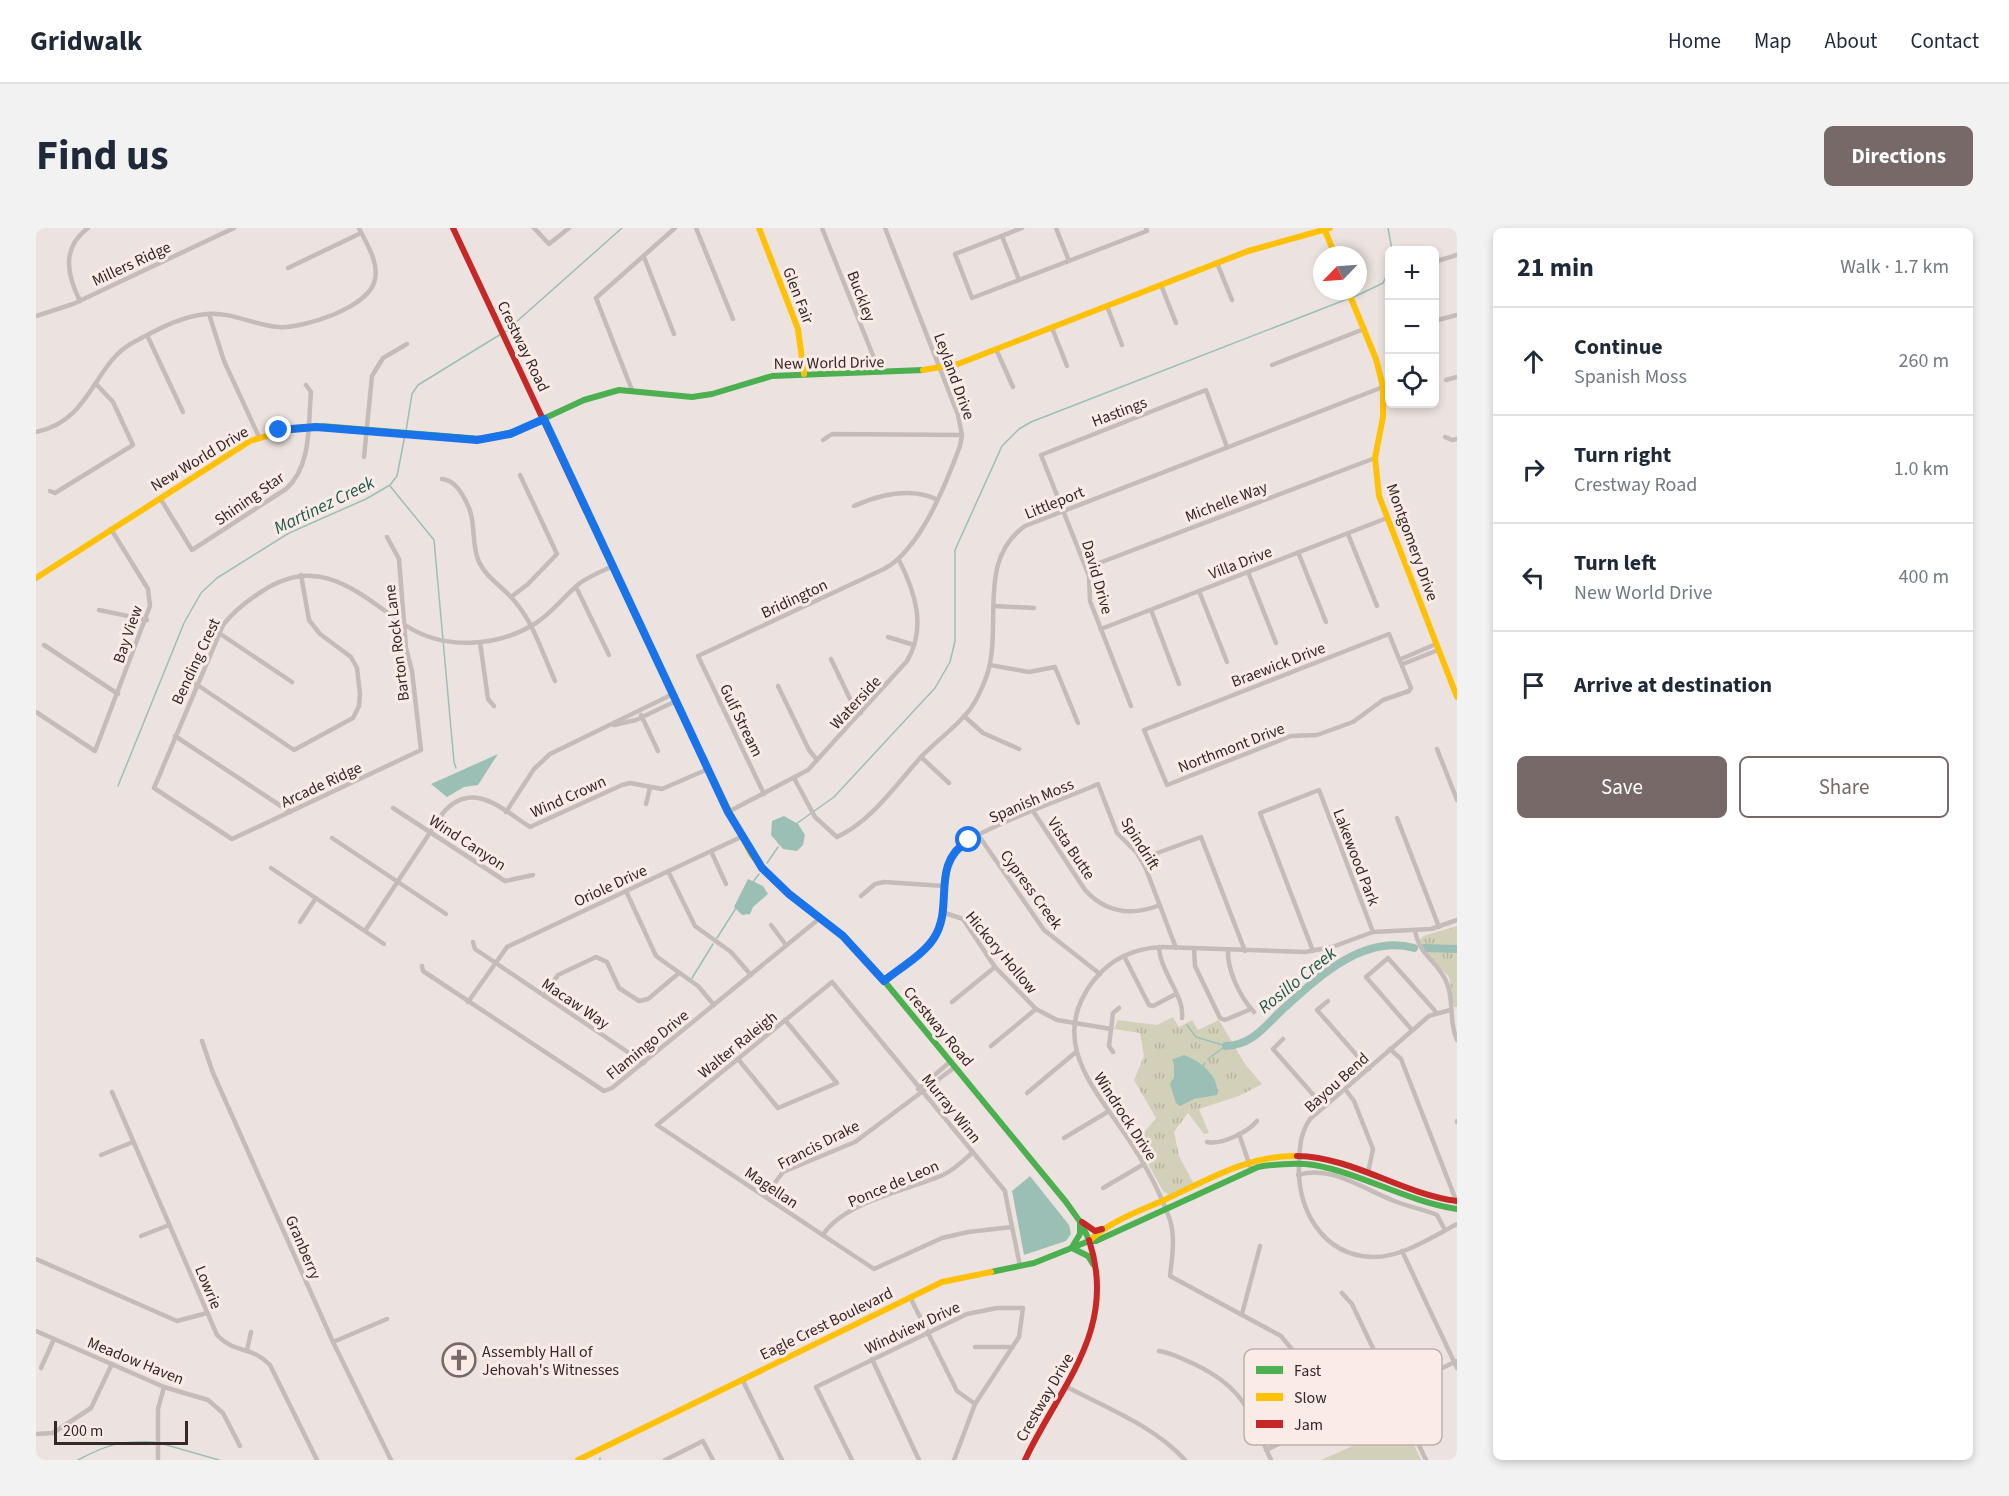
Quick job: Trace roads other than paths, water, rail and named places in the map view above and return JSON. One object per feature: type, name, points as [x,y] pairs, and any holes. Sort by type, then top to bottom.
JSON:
[{"type":"main road","name":"Crestway Road","points":[[453,228],[741,837],[774,881],[843,936],[884,981],[1078,1220],[1089,1241]]},
{"type":"main road","name":"Glen Fair","points":[[759,228],[798,329],[804,374]]},
{"type":"main road","name":"New World Drive","points":[[36,578],[259,437],[285,429],[308,427],[491,439],[510,434],[598,394],[632,390],[677,397],[695,397],[717,393],[765,377],[804,374],[880,374],[940,368],[1052,328],[1248,251],[1327,228]]},
{"type":"main road","points":[[1327,228],[1332,246]]},
{"type":"main road","name":"Montgomery Drive","points":[[1352,300],[1383,387],[1383,417],[1375,458],[1378,496],[1457,697]]},
{"type":"main road","name":"Eagle Crest Boulevard","points":[[581,1459],[910,1297],[959,1277],[1020,1266],[1104,1237],[1248,1161],[1299,1154],[1326,1158],[1419,1194],[1457,1202]]},
{"type":"main road","name":"Eagle Crest Boulevard","points":[[1089,1241],[1093,1236],[1108,1228],[1163,1204],[1269,1164],[1299,1162],[1336,1168],[1419,1202],[1457,1209]]},
{"type":"main road","points":[[1078,1220],[1095,1231],[1108,1228]]},
{"type":"main road","points":[[1078,1220],[1080,1234],[1072,1249],[1088,1256],[1094,1264]]},
{"type":"main road","points":[[1094,1264],[1097,1245],[1104,1237]]},
{"type":"main road","name":"Crestway Drive","points":[[1025,1460],[1041,1426],[1067,1387],[1083,1356],[1088,1339],[1096,1293],[1094,1264],[1089,1241]]},
{"type":"street","points":[[80,301],[70,281],[68,262],[76,239],[88,228]]},
{"type":"street","name":"Millers Ridge","points":[[36,316],[80,301],[234,228]]},
{"type":"street","points":[[534,228],[549,244],[569,228]]},
{"type":"street","points":[[632,390],[596,298],[675,228]]},
{"type":"street","points":[[696,228],[733,319]]},
{"type":"street","name":"Buckley","points":[[822,228],[880,374]]},
{"type":"street","name":"Leyland Drive","points":[[885,228],[958,415],[962,435],[956,459],[917,537],[899,560]]},
{"type":"street","points":[[1022,228],[955,254],[972,298],[1147,231],[1146,228]]},
{"type":"street","points":[[1056,228],[1069,261]]},
{"type":"street","points":[[36,432],[48,428],[76,410],[97,385],[115,357],[129,345],[182,319],[209,314],[235,315],[272,327],[302,326],[362,300],[375,282],[375,265],[360,231],[288,268]]},
{"type":"street","points":[[1002,236],[1019,280]]},
{"type":"street","points":[[1439,260],[1457,255]]},
{"type":"street","points":[[644,257],[674,334]]},
{"type":"street","points":[[1217,263],[1232,300]]},
{"type":"street","points":[[1161,285],[1176,323]]},
{"type":"street","points":[[1107,306],[1122,345]]},
{"type":"street","points":[[209,314],[224,361],[259,437]]},
{"type":"street","points":[[1439,320],[1457,315]]},
{"type":"street","points":[[1052,328],[1067,366]]},
{"type":"street","points":[[1272,365],[1364,329]]},
{"type":"street","points":[[147,335],[183,412]]},
{"type":"street","points":[[364,458],[375,369],[387,355],[406,344]]},
{"type":"street","points":[[996,349],[1013,387]]},
{"type":"street","points":[[1446,380],[1457,377]]},
{"type":"street","points":[[50,491],[55,493],[133,445],[113,402],[97,385]]},
{"type":"street","name":"Shining Star","points":[[160,498],[192,550],[291,486],[303,465],[311,392],[306,385]]},
{"type":"street","name":"Littleport","points":[[794,778],[815,817],[824,828],[837,837],[870,814],[921,757],[964,716],[977,698],[990,664],[996,568],[1006,544],[1025,526],[1383,387]]},
{"type":"street","name":"Hastings","points":[[1041,455],[1206,390],[1227,447]]},
{"type":"street","points":[[823,440],[832,434],[962,435]]},
{"type":"street","points":[[1446,437],[1452,440],[1457,439]]},
{"type":"street","name":"David Drive","points":[[1041,455],[1086,568],[1090,601],[1131,706]]},
{"type":"street","name":"Michelle Way","points":[[1086,568],[1375,458]]},
{"type":"street","points":[[511,597],[528,584],[557,554],[519,475]]},
{"type":"street","points":[[442,479],[452,482],[470,509],[475,549],[483,568],[511,597],[530,626],[555,681]]},
{"type":"street","points":[[854,506],[887,494],[926,495],[936,499]]},
{"type":"street","name":"Villa Drive","points":[[1101,629],[1387,518]]},
{"type":"street","name":"Bay View","points":[[36,712],[95,751],[147,620],[150,606],[148,589],[111,529]]},
{"type":"street","points":[[1348,534],[1377,606]]},
{"type":"street","name":"Barton Rock Lane","points":[[387,537],[399,559],[421,750]]},
{"type":"street","points":[[1298,552],[1326,622]]},
{"type":"street","name":"Waterside","points":[[728,812],[794,778],[817,760],[900,670],[914,645],[916,600],[899,560]]},
{"type":"street","name":"Bridington","points":[[698,656],[899,560]]},
{"type":"street","name":"Bending Crest","points":[[232,839],[154,788],[219,633],[231,615],[250,599],[284,578],[301,575],[321,576],[344,584],[405,625],[436,639],[450,642],[480,642],[504,638],[530,626],[545,616],[576,586],[613,566]]},
{"type":"street","points":[[1248,572],[1276,643]]},
{"type":"street","points":[[196,684],[294,750],[353,718],[359,706],[358,677],[354,662],[346,651],[312,625],[307,616],[301,575]]},
{"type":"street","points":[[576,586],[609,655]]},
{"type":"street","points":[[1199,591],[1227,662]]},
{"type":"street","points":[[994,606],[1034,608]]},
{"type":"street","points":[[99,610],[147,620]]},
{"type":"street","points":[[1151,610],[1179,684]]},
{"type":"street","points":[[219,633],[292,682]]},
{"type":"street","name":"Braewick Drive","points":[[1167,785],[1144,730],[1386,635],[1392,636],[1402,662]]},
{"type":"street","points":[[888,637],[914,645]]},
{"type":"street","points":[[480,642],[488,699],[494,706]]},
{"type":"street","points":[[44,645],[118,694]]},
{"type":"street","points":[[1402,662],[1437,647]]},
{"type":"street","name":"Gulf Stream","points":[[698,656],[764,794]]},
{"type":"street","points":[[831,659],[852,703],[861,713]]},
{"type":"street","name":"Northmont Drive","points":[[1167,785],[1291,736],[1317,735],[1353,723],[1371,707],[1410,690],[1402,662]]},
{"type":"street","points":[[990,664],[1029,672],[1055,667],[1078,723]]},
{"type":"street","points":[[778,686],[809,750],[817,760]]},
{"type":"street","points":[[506,812],[543,760],[639,710],[675,697]]},
{"type":"street","points":[[612,725],[642,717],[675,697]]},
{"type":"street","points":[[639,710],[658,751]]},
{"type":"street","points":[[964,716],[983,733],[1019,749]]},
{"type":"street","points":[[175,736],[290,812]]},
{"type":"street","points":[[1437,749],[1457,800]]},
{"type":"street","name":"Arcade Ridge","points":[[232,839],[421,750]]},
{"type":"street","points":[[921,757],[949,783]]},
{"type":"street","name":"Wind Crown","points":[[365,931],[449,806],[467,798],[487,800],[530,827],[622,785],[668,787],[708,769]]},
{"type":"street","name":"Spanish Moss","points":[[884,981],[926,947],[936,934],[942,912],[947,867],[955,851],[979,836],[1098,784]]},
{"type":"street","name":"Spindrift","points":[[1098,784],[1117,833],[1141,859],[1176,948]]},
{"type":"street","points":[[646,804],[650,788]]},
{"type":"street","name":"Lakewood Park","points":[[1313,951],[1260,813],[1319,790],[1373,932]]},
{"type":"street","name":"Wind Canyon","points":[[393,808],[505,881],[533,875]]},
{"type":"street","name":"Vista Butte","points":[[1033,811],[1085,890],[1094,899],[1110,908],[1129,912],[1160,905]]},
{"type":"street","points":[[1397,818],[1439,927]]},
{"type":"street","name":"Cypress Creek","points":[[979,836],[1044,930],[1100,974]]},
{"type":"street","name":"Oriole Drive","points":[[468,1002],[507,947],[741,837]]},
{"type":"street","points":[[1141,859],[1201,837],[1245,951]]},
{"type":"street","points":[[332,838],[446,914]]},
{"type":"street","points":[[711,851],[726,884]]},
{"type":"street","points":[[271,868],[384,944]]},
{"type":"street","points":[[668,871],[695,926],[731,952],[751,975]]},
{"type":"street","points":[[861,896],[875,884],[884,882],[944,886]]},
{"type":"street","points":[[626,891],[656,956],[701,988],[714,1005]]},
{"type":"street","points":[[300,922],[316,898]]},
{"type":"street","name":"Hickory Hollow","points":[[942,912],[963,919],[995,967],[1036,1009],[1057,1020],[1111,1029]]},
{"type":"street","name":"Flamingo Drive","points":[[422,966],[423,972],[604,1091],[644,1062],[820,918]]},
{"type":"street","name":"Windrock Drive","points":[[1291,1349],[1276,1333],[1170,1276],[1173,1235],[1163,1204],[1144,1164],[1086,1078],[1076,1052],[1076,1024],[1083,1000],[1100,974],[1124,956],[1159,947],[1313,951],[1373,932],[1439,927],[1457,920]]},
{"type":"street","points":[[771,925],[786,945]]},
{"type":"street","points":[[1415,930],[1421,951],[1447,982],[1452,1030],[1457,1040]]},
{"type":"street","points":[[473,942],[475,949],[495,963]]},
{"type":"street","points":[[1159,947],[1162,966],[1182,1006],[1182,1018]]},
{"type":"street","points":[[1194,948],[1195,966],[1220,1018],[1225,1020],[1252,1010],[1228,963],[1228,950]]},
{"type":"street","points":[[1124,956],[1149,1005],[1153,1006],[1176,994]]},
{"type":"street","points":[[544,996],[558,975],[596,957],[607,962],[619,988],[639,1001],[648,999],[679,973]]},
{"type":"street","points":[[1413,1030],[1366,977],[1388,958],[1436,1012]]},
{"type":"street","name":"Macaw Way","points":[[495,963],[644,1062]]},
{"type":"street","points":[[952,1002],[995,967]]},
{"type":"street","name":"Walter Raleigh","points":[[657,1125],[832,982]]},
{"type":"street","name":"Murray Winn","points":[[832,982],[1005,1191],[1020,1266]]},
{"type":"street","points":[[1328,1000],[1317,1010],[1369,1069]]},
{"type":"street","points":[[1113,1052],[1109,1046],[1113,1013],[1119,1008]]},
{"type":"street","points":[[991,1046],[1036,1009]]},
{"type":"street","name":"Bayou Bend","points":[[1450,1010],[1436,1012],[1324,1107],[1304,1129],[1298,1175],[1299,1190],[1312,1220],[1335,1245],[1354,1254],[1372,1257],[1402,1251],[1457,1224]]},
{"type":"street","points":[[738,1059],[778,1108],[837,1083],[785,1020]]},
{"type":"street","points":[[1283,1039],[1273,1049],[1324,1107]]},
{"type":"street","name":"Granberry","points":[[202,1041],[213,1073],[333,1342],[391,1460]]},
{"type":"street","points":[[1390,1049],[1401,1059],[1457,1202]]},
{"type":"street","points":[[1027,1093],[1076,1052]]},
{"type":"street","name":"Francis Drake","points":[[916,1094],[919,1087],[951,1061]]},
{"type":"street","name":"Francis Drake","points":[[765,1196],[783,1172],[855,1142],[916,1094],[923,1092],[955,1067]]},
{"type":"street","points":[[1345,1089],[1354,1101],[1373,1149],[1368,1173]]},
{"type":"street","name":"Lowrie","points":[[112,1092],[218,1335],[226,1344],[236,1349],[260,1354],[270,1365],[317,1460]]},
{"type":"street","points":[[1064,1138],[1109,1111]]},
{"type":"street","points":[[1207,1142],[1214,1143],[1239,1134],[1252,1127],[1257,1120]]},
{"type":"street","name":"Magellan","points":[[657,1125],[874,1269],[942,1238],[1012,1227]]},
{"type":"street","points":[[1239,1134],[1251,1169]]},
{"type":"street","points":[[101,1155],[133,1142]]},
{"type":"street","name":"Ponce de Leon","points":[[823,1235],[837,1220],[891,1193],[945,1175],[973,1152]]},
{"type":"street","points":[[1103,1188],[1144,1164]]},
{"type":"street","points":[[1298,1175],[1314,1172],[1339,1177],[1392,1201],[1437,1215],[1445,1230]]},
{"type":"street","points":[[141,1236],[169,1225]]},
{"type":"street","points":[[1242,1314],[1260,1246]]},
{"type":"street","points":[[1402,1251],[1457,1368]]},
{"type":"street","points":[[36,1259],[177,1321],[207,1313]]},
{"type":"street","points":[[1342,1293],[1353,1304],[1374,1349]]},
{"type":"street","points":[[910,1297],[957,1390],[975,1404]]},
{"type":"street","name":"Windview Drive","points":[[852,1460],[816,1387],[967,1314],[997,1308],[1023,1308],[1019,1337],[1013,1347]]},
{"type":"street","points":[[333,1342],[387,1319]]},
{"type":"street","name":"Meadow Haven","points":[[36,1331],[164,1387],[199,1396],[216,1406],[226,1417],[240,1446]]},
{"type":"street","points":[[247,1350],[251,1332]]},
{"type":"street","points":[[41,1368],[54,1339]]},
{"type":"street","points":[[975,1347],[1013,1347]]},
{"type":"street","points":[[954,1460],[975,1404],[1013,1347]]},
{"type":"street","points":[[1159,1351],[1170,1353],[1208,1370],[1233,1387],[1244,1402]]},
{"type":"street","points":[[872,1359],[919,1460]]},
{"type":"street","points":[[1442,1368],[1456,1362]]},
{"type":"street","points":[[36,1434],[53,1433],[91,1408],[112,1364]]},
{"type":"street","points":[[742,1379],[782,1460]]},
{"type":"street","points":[[158,1460],[158,1409],[164,1387]]},
{"type":"street","points":[[1067,1387],[1151,1432],[1174,1448],[1185,1460]]},
{"type":"street","points":[[665,1460],[703,1441],[712,1460]]},
{"type":"street","points":[[1264,1445],[1271,1460]]},
{"type":"street","points":[[1266,1450],[1277,1445]]},
{"type":"street","points":[[1419,1445],[1426,1460]]},
{"type":"water","points":[[498,754],[478,785],[464,787],[447,797],[431,784]]},
{"type":"water","points":[[784,816],[798,824],[805,835],[803,845],[797,851],[783,849],[771,835],[772,821]]},
{"type":"water","points":[[748,879],[763,886],[768,894],[753,907],[750,914],[742,915],[734,907]]},
{"type":"water","points":[[1184,1055],[1208,1070],[1215,1082],[1217,1095],[1194,1099],[1180,1106],[1176,1103],[1170,1084],[1174,1077],[1174,1059]]},
{"type":"water","points":[[1030,1176],[1069,1225],[1071,1234],[1066,1241],[1024,1255],[1012,1191]]},
{"type":"waterway","name":"Martinez Creek","points":[[505,332],[622,228]]},
{"type":"waterway","points":[[1388,228],[1391,246]]},
{"type":"waterway","points":[[1367,291],[1383,283],[1385,279]]},
{"type":"waterway","points":[[796,824],[834,797],[935,688],[950,662],[955,641],[955,550],[1002,446],[1019,429],[1031,422],[1345,300]]},
{"type":"waterway","name":"Martinez Creek","points":[[406,431],[412,394],[418,385],[501,334]]},
{"type":"waterway","name":"Martinez Creek","points":[[118,786],[184,623],[201,593],[217,578],[289,533],[366,499],[390,485],[397,476],[405,435]]},
{"type":"waterway","points":[[390,486],[434,540],[456,768]]},
{"type":"waterway","points":[[767,863],[778,847]]},
{"type":"waterway","points":[[753,882],[759,874]]},
{"type":"waterway","points":[[717,938],[736,908]]},
{"type":"waterway","points":[[692,978],[713,944]]},
{"type":"waterway","name":"Rosillo Creek","points":[[1226,1046],[1250,1039],[1310,985],[1359,953],[1377,947],[1395,945],[1414,948]]},
{"type":"waterway","name":"Rosillo Creek","points":[[1424,948],[1457,949]]},
{"type":"waterway","points":[[1187,1025],[1196,1037],[1226,1046]]},
{"type":"waterway","name":"Rosillo Creek","points":[[1208,1059],[1224,1047]]},
{"type":"waterway","points":[[78,1460],[114,1445],[154,1442]]},
{"type":"waterway","points":[[163,1444],[219,1460]]},
{"type":"place","name":"Assembly Hall of Jehovah's Witnesses","points":[[459,1360]]}]
